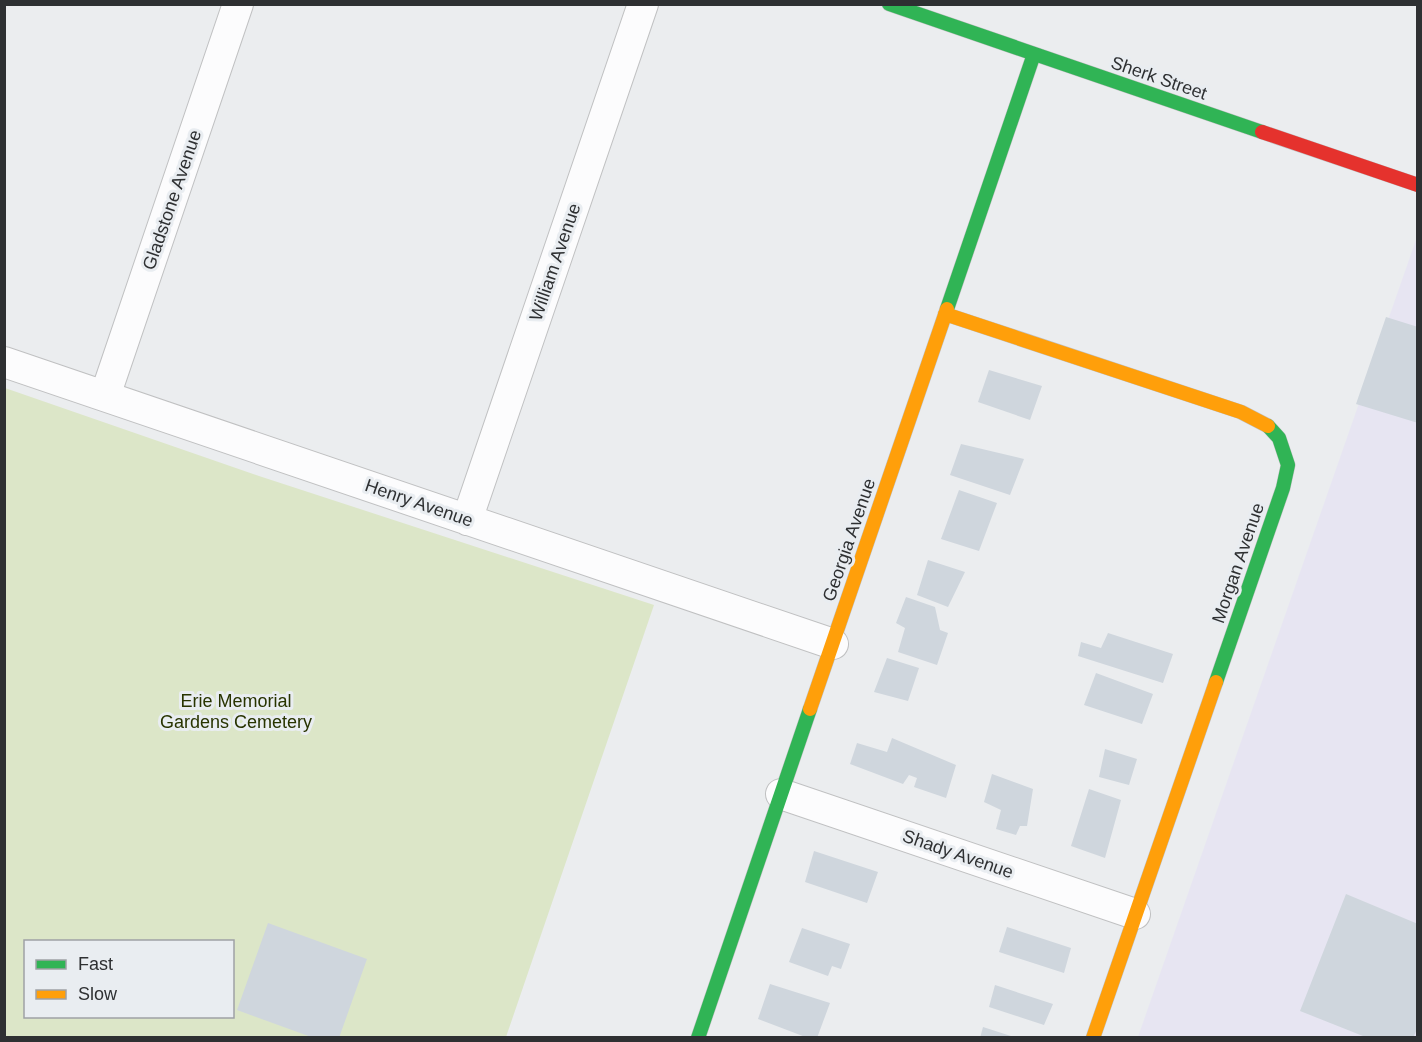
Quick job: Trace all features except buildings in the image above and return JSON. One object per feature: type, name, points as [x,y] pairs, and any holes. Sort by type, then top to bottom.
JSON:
[{"type":"street","name":"Gladstone Avenue","points":[[105,396],[238,4]]},
{"type":"street","name":"William Avenue","points":[[467,520],[643,4]]},
{"type":"street","name":"Sherk Street","points":[[889,4],[1418,185]]},
{"type":"street","name":"Georgia Avenue","points":[[698,1038],[1034,54]]},
{"type":"street","name":"Morgan Avenue","points":[[945,314],[1241,412],[1266,424],[1280,438],[1288,465],[1283,488],[1093,1038]]},
{"type":"street","name":"Henry Avenue","points":[[4,362],[833,644]]},
{"type":"street","name":"Shady Avenue","points":[[781,794],[1135,914]]},
{"type":"shaded area","points":[[1417,237],[1417,1037],[1138,1037]]},
{"type":"green space","name":"Erie Memorial Gardens Cemetery","points":[[5,388],[259,476],[654,605],[506,1037],[5,1038]]},
{"type":"traffic: fast","points":[[889,4],[1262,132]]},
{"type":"traffic: fast","points":[[947,309],[1034,54]]},
{"type":"traffic: fast","points":[[1216,682],[1283,488],[1288,465],[1279,438],[1268,426]]},
{"type":"traffic: fast","points":[[698,1038],[810,709]]},
{"type":"traffic: slow","points":[[810,709],[947,309]]},
{"type":"traffic: slow","points":[[945,314],[1241,412],[1268,426]]},
{"type":"traffic: slow","points":[[1093,1038],[1216,682]]},
{"type":"traffic: jam","points":[[1262,132],[1418,185]]}]
